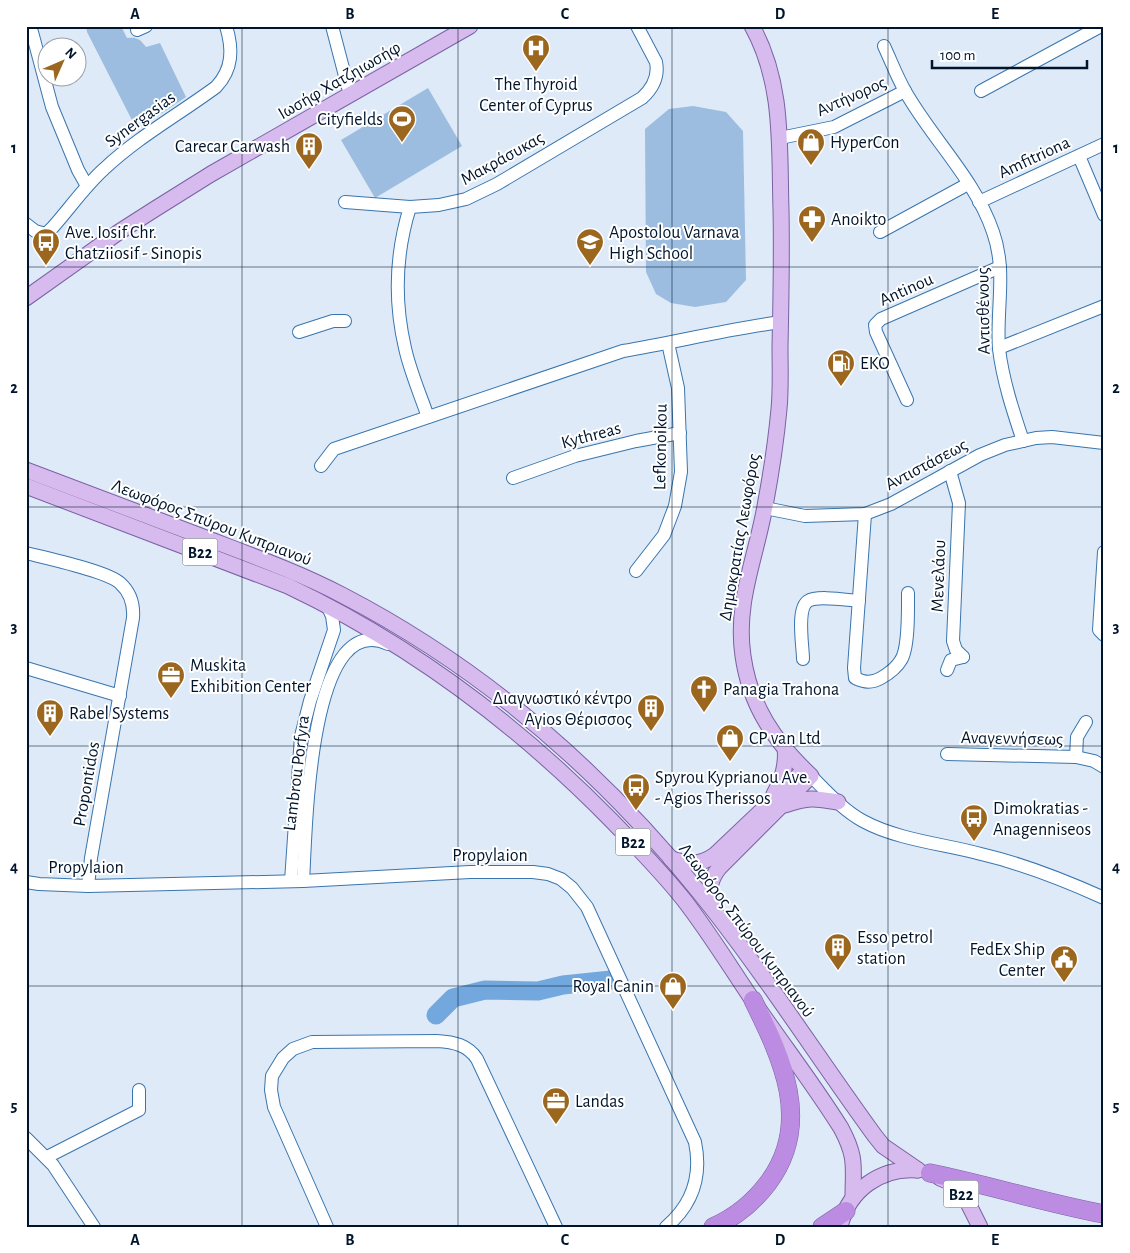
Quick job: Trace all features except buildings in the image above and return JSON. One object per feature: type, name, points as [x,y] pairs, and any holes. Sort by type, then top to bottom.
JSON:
[{"type":"highway","points":[[713,1227],[730,1219],[746,1207],[762,1191],[774,1174],[784,1152],[790,1130],[791,1110],[784,1075],[776,1047],[753,1000]]},
{"type":"highway","points":[[924,1172],[979,1183],[1034,1199],[1104,1214]]},
{"type":"highway","points":[[822,1227],[847,1212]]},
{"type":"main road","name":"Ιωσήφ Χατζηιωσήφ","points":[[26,298],[133,222],[212,174],[470,26]]},
{"type":"main road","name":"Δημοκρατίας Λεωφόρος","points":[[752,26],[757,35],[775,88],[780,138],[782,278],[779,408],[765,508],[743,602],[741,639],[747,678],[754,698],[769,728],[808,773]]},
{"type":"main road","name":"Λεωφόρος Σπύρου Κυπριανού","points":[[26,470],[301,575],[396,625],[469,673],[541,728],[594,777],[671,859],[713,910],[883,1146],[924,1172]]},
{"type":"main road","name":"Λεωφόρος Σπύρου Κυπριανού","points":[[26,486],[288,586],[327,605],[381,636],[485,706],[546,756],[639,848],[685,901],[832,1114],[845,1135],[852,1152],[854,1164],[847,1212]]},
{"type":"main road","points":[[775,805],[786,763],[785,747]]},
{"type":"main road","points":[[713,910],[709,889],[713,875],[775,805],[808,773]]},
{"type":"main road","points":[[671,859],[693,864],[707,860],[775,805],[805,798],[838,802]]},
{"type":"main road","name":"B22","points":[[847,1212],[869,1182],[878,1176],[897,1170],[924,1172],[954,1184],[968,1203],[980,1227]]},
{"type":"street","name":"Synergasias","points":[[26,224],[35,231],[46,234],[87,186],[136,141],[220,83],[226,74],[231,58],[226,26]]},
{"type":"street","points":[[332,26],[350,95]]},
{"type":"street","name":"Μακράσυκας","points":[[345,202],[410,207],[453,202],[478,194],[646,94],[655,81],[657,68],[656,62],[637,26]]},
{"type":"street","points":[[981,92],[1103,26]]},
{"type":"street","points":[[32,32],[52,106],[75,164],[87,186]]},
{"type":"street","name":"Αντισθένους","points":[[884,46],[905,91],[968,184],[993,232],[1000,267],[999,348],[1006,391],[1022,441]]},
{"type":"street","name":"Αντήνορος","points":[[780,138],[834,127],[905,91]]},
{"type":"street","name":"Amfitriona","points":[[979,202],[1104,144]]},
{"type":"street","points":[[1079,156],[1104,215]]},
{"type":"street","points":[[880,232],[968,184]]},
{"type":"street","points":[[410,207],[399,263],[399,315],[405,349],[428,417]]},
{"type":"street","name":"Antinou","points":[[907,400],[876,332],[875,325],[881,320],[1000,267]]},
{"type":"street","points":[[999,348],[1104,306]]},
{"type":"street","points":[[299,332],[333,321],[345,321]]},
{"type":"street","points":[[321,466],[334,449],[623,351],[668,344],[746,326],[781,322]]},
{"type":"street","name":"Lefkonoikou","points":[[636,571],[664,534],[675,506],[681,472],[678,388],[668,344]]},
{"type":"street","name":"Kythreas","points":[[513,478],[575,456],[636,440],[680,432]]},
{"type":"street","name":"Αντιστάσεως","points":[[765,508],[805,516],[865,514],[891,504],[980,455],[1005,445],[1052,437],[1104,443]]},
{"type":"street","name":"Μενελάου","points":[[947,670],[952,660],[963,657],[956,650],[953,641],[958,503],[950,471]]},
{"type":"street","points":[[865,514],[855,678],[874,682],[886,675],[902,658],[908,624],[908,593]]},
{"type":"street","points":[[1104,552],[1099,630],[1104,635]]},
{"type":"street","name":"Propontidos","points":[[26,553],[109,576],[118,581],[130,596],[133,614],[90,858],[88,886]]},
{"type":"street","points":[[803,659],[801,615],[803,606],[808,601],[817,599],[859,601]]},
{"type":"street","name":"Lambrou Porfyra","points":[[297,881],[301,736],[310,701],[334,630],[332,616],[327,605]]},
{"type":"street","name":"Lambrou Porfyra","points":[[297,881],[313,752],[322,705],[334,672],[343,654],[348,649],[370,639],[379,640],[406,653]]},
{"type":"street","points":[[26,668],[120,696]]},
{"type":"street","name":"Αναγεννήσεως","points":[[1076,757],[1077,737],[1086,722]]},
{"type":"street","name":"Αναγεννήσεως","points":[[947,754],[1076,757],[1104,767]]},
{"type":"street","name":"Δημοκρατίας Λεωφόρος","points":[[808,773],[849,812],[874,826],[919,841],[1012,862],[1065,880],[1104,898]]},
{"type":"street","name":"Propylaion","points":[[26,882],[88,886],[297,881],[470,872],[533,872],[555,876],[572,888],[587,907],[695,1142],[698,1162],[693,1191],[683,1209],[666,1227]]},
{"type":"street","points":[[328,1227],[274,1107],[271,1083],[279,1063],[293,1049],[312,1042],[437,1041],[465,1047],[478,1059],[556,1227]]},
{"type":"street","points":[[47,1157],[139,1110],[139,1090]]},
{"type":"street","points":[[26,1138],[47,1157],[94,1227]]},
{"type":"shaded area","points":[[86,26],[121,26],[127,38],[138,39],[146,47],[160,43],[186,97],[137,130],[87,32]]},
{"type":"shaded area","name":"Cityfields","points":[[428,88],[462,146],[375,198],[341,140]]},
{"type":"shaded area","points":[[693,106],[726,112],[743,131],[746,280],[726,302],[695,307],[671,303],[656,294],[646,272],[645,129],[669,109]]},
{"type":"waterway","points":[[436,1015],[453,998],[485,990],[538,991],[563,985],[611,980]]},
{"type":"place","name":"The Thyroid Center of Cyprus","points":[[536,72]]},
{"type":"place","name":"Cityfields","points":[[402,143]]},
{"type":"place","name":"HyperCon","points":[[811,166]]},
{"type":"place","name":"Carecar Carwash","points":[[309,170]]},
{"type":"place","name":"Anoikto","points":[[812,243]]},
{"type":"place","name":"Ave. Iosif Chr. Chatziiosif - Sinopis","points":[[46,266]]},
{"type":"place","name":"Apostolou Varnava High School","points":[[590,266]]},
{"type":"place","name":"EKO","points":[[841,387]]},
{"type":"place","name":"Muskita Exhibition Center","points":[[171,699]]},
{"type":"place","name":"Panagia Trahona","points":[[704,713]]},
{"type":"place","name":"Διαγνωστικό κέντρο Αγios Θέρισσος","points":[[651,732]]},
{"type":"place","name":"Rabel Systems","points":[[50,737]]},
{"type":"place","name":"CP van Ltd","points":[[730,762]]},
{"type":"place","name":"Spyrou Kyprianou Ave. - Agios Therissos","points":[[636,811]]},
{"type":"place","name":"Dimokratias - Anagenniseos","points":[[974,842]]},
{"type":"place","name":"Esso petrol station","points":[[838,971]]},
{"type":"place","name":"FedEx Ship Center","points":[[1064,983]]},
{"type":"place","name":"Royal Canin","points":[[673,1010]]},
{"type":"place","name":"Landas","points":[[556,1125]]}]
